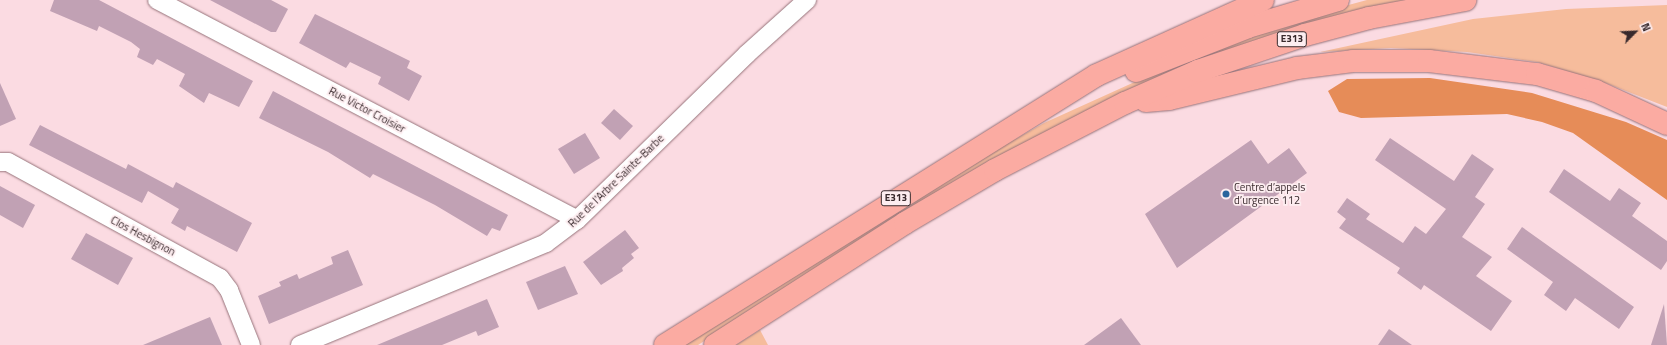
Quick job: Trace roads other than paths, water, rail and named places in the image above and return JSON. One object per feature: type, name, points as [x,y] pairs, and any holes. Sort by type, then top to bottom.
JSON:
[{"type":"highway","points":[[1043,110],[1097,75],[1263,0]]},
{"type":"highway","name":"E313","points":[[665,345],[905,192],[1043,110],[1248,27],[1338,0]]},
{"type":"highway","name":"E313","points":[[715,345],[982,178],[1125,103],[1198,71],[1305,35],[1369,18],[1465,0]]},
{"type":"highway","points":[[1125,103],[1169,99],[1297,68],[1353,61],[1429,61],[1537,74],[1596,91],[1667,124]]},
{"type":"street","name":"Rue Victor Croisier","points":[[157,0],[577,220]]},
{"type":"street","name":"Rue de l'Arbre Sainte-Barbe","points":[[300,345],[546,243],[577,220],[747,54],[807,0]]},
{"type":"street","name":"Clos Hesbignon","points":[[0,162],[8,162],[220,278],[229,290],[251,345]]},
{"type":"place","name":"Centre d’appels d’urgence 112","points":[[1226,194]]}]
